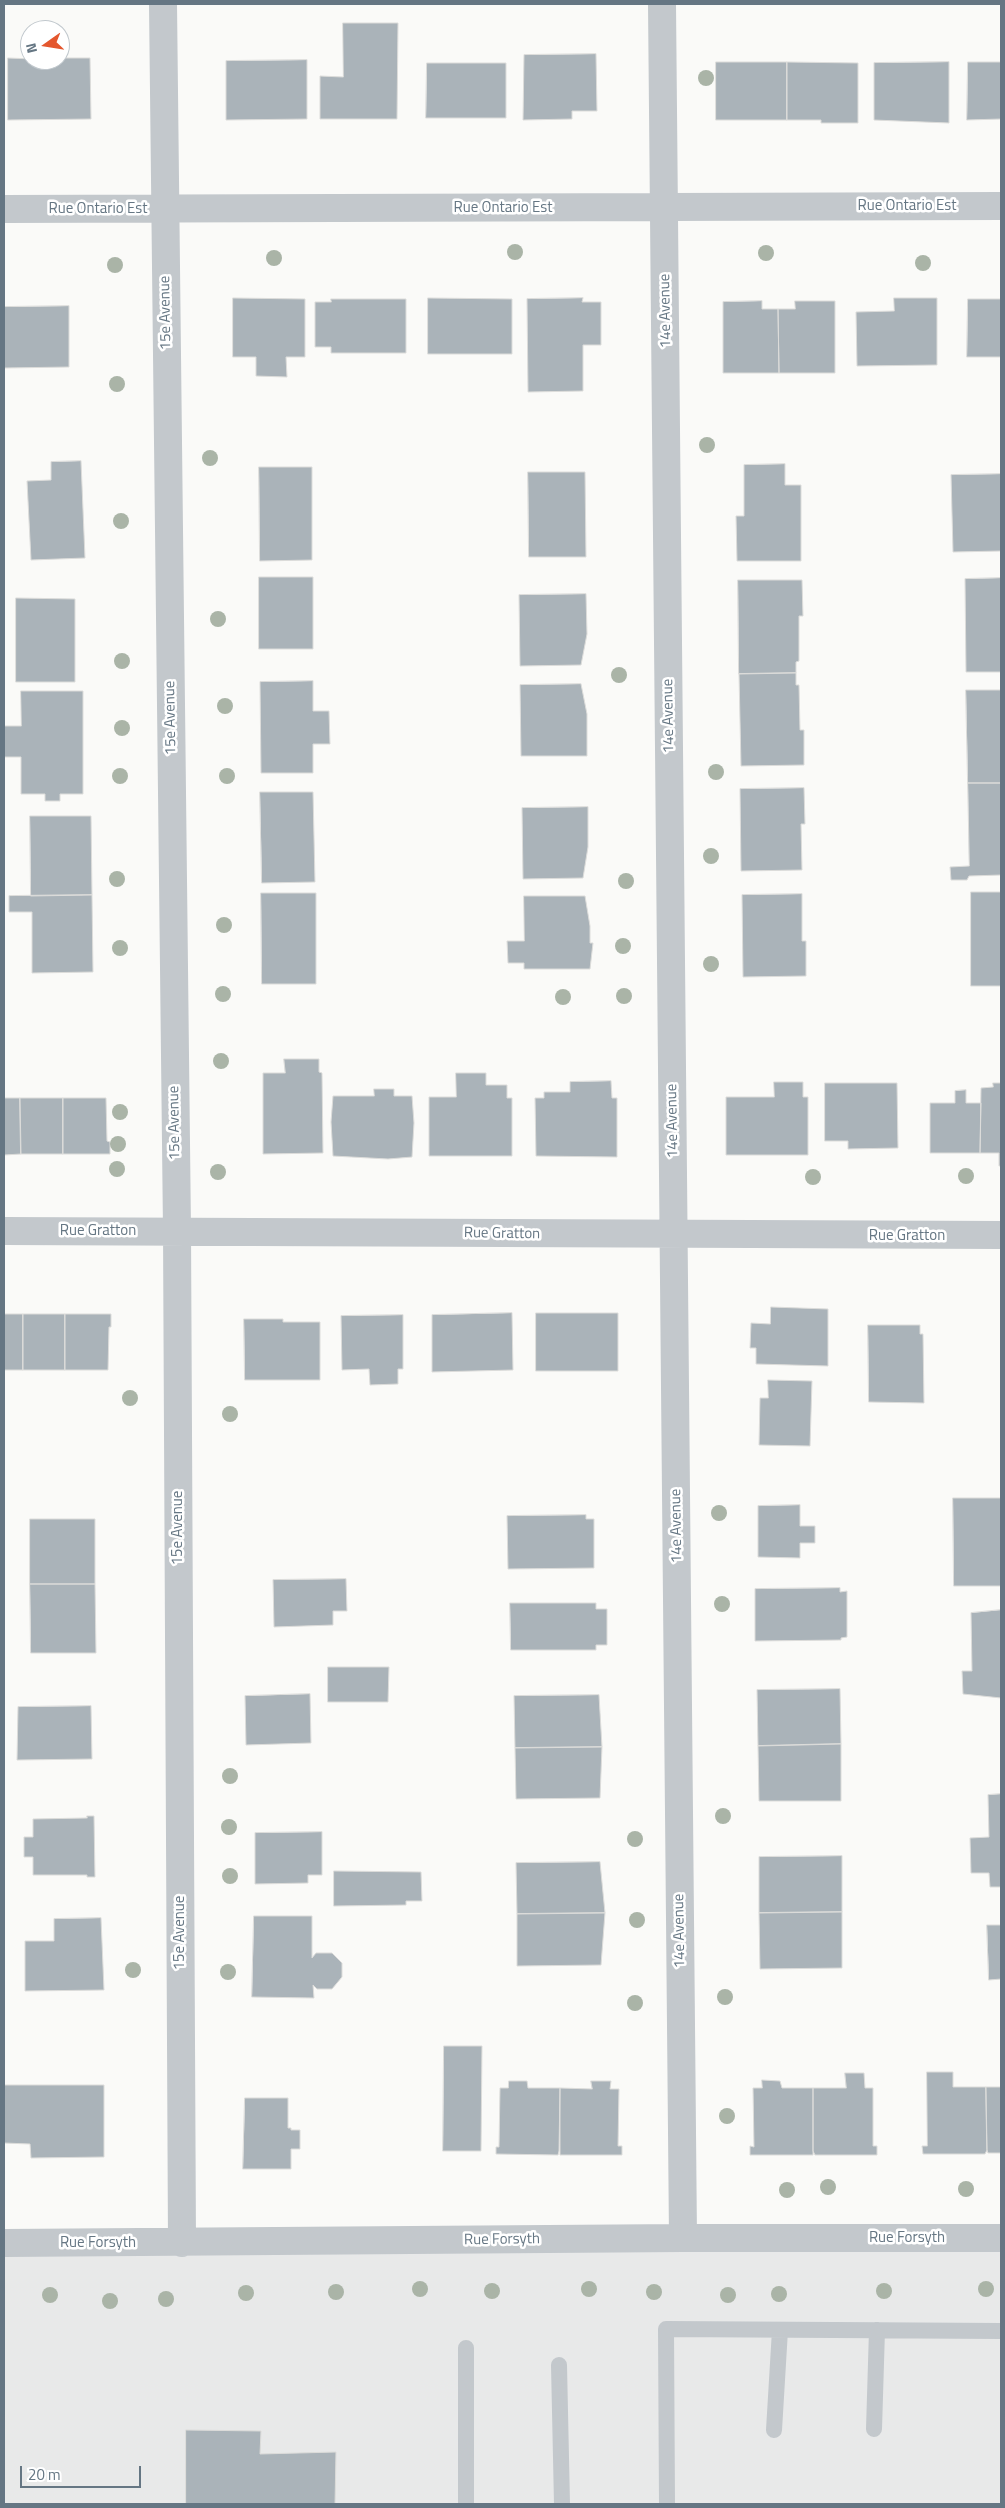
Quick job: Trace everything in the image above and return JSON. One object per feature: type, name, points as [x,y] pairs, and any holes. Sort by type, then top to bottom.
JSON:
[{"type":"street","name":"15e Avenue","points":[[163,4],[177,1230],[182,2243]]},
{"type":"street","name":"14e Avenue","points":[[662,4],[683,2238]]},
{"type":"street","name":"Rue Ontario Est","points":[[4,209],[1001,206]]},
{"type":"street","name":"Rue Gratton","points":[[4,1231],[177,1230],[674,1236],[1001,1236]]},
{"type":"street","name":"Rue Forsyth","points":[[4,2243],[683,2238],[1001,2238]]},
{"type":"lane","points":[[667,2504],[666,2329],[1001,2331]]},
{"type":"lane","points":[[774,2430],[780,2330]]},
{"type":"lane","points":[[874,2429],[877,2330]]},
{"type":"lane","points":[[466,2348],[466,2504]]},
{"type":"lane","points":[[559,2365],[562,2504]]},
{"type":"shaded area","points":[[4,2244],[1001,2245],[1001,2504],[4,2504]]},
{"type":"building","points":[[343,23],[398,23],[397,119],[320,119],[320,76],[343,77]]},
{"type":"building","points":[[596,54],[597,111],[572,111],[572,119],[523,120],[524,55]]},
{"type":"building","points":[[8,58],[20,58],[20,70],[70,70],[70,58],[90,58],[91,119],[8,120]]},
{"type":"building","points":[[307,60],[307,119],[226,120],[226,61]]},
{"type":"building","points":[[716,62],[787,62],[787,120],[716,120]]},
{"type":"building","points":[[787,62],[858,63],[858,123],[821,123],[821,120],[787,120]]},
{"type":"building","points":[[949,62],[949,123],[874,120],[874,63]]},
{"type":"building","points":[[968,62],[1001,62],[1001,119],[967,120]]},
{"type":"building","points":[[427,63],[506,63],[506,118],[426,118]]},
{"type":"building","points":[[233,298],[305,299],[305,357],[286,357],[287,377],[256,376],[256,357],[233,357]]},
{"type":"building","points":[[428,298],[512,299],[512,354],[428,354]]},
{"type":"building","points":[[583,298],[582,302],[601,302],[601,345],[583,345],[583,391],[528,392],[527,299]]},
{"type":"building","points":[[894,298],[937,298],[937,365],[857,366],[856,312],[894,311]]},
{"type":"building","points":[[331,299],[406,299],[406,353],[331,353],[331,347],[315,347],[315,302],[331,302]]},
{"type":"building","points":[[968,299],[1001,299],[1001,357],[967,357]]},
{"type":"building","points":[[762,301],[762,309],[778,309],[779,373],[723,373],[723,302]]},
{"type":"building","points":[[795,301],[835,301],[835,373],[779,373],[778,309],[795,309]]},
{"type":"building","points":[[69,306],[69,367],[4,368],[4,307]]},
{"type":"building","points":[[81,461],[85,558],[31,560],[27,481],[51,480],[51,462]]},
{"type":"building","points":[[785,464],[785,485],[801,485],[801,561],[737,561],[736,516],[744,516],[744,465]]},
{"type":"building","points":[[259,467],[312,467],[312,560],[260,561]]},
{"type":"building","points":[[528,472],[585,472],[586,557],[529,557]]},
{"type":"building","points":[[1001,474],[1001,551],[953,552],[951,475]]},
{"type":"building","points":[[259,577],[313,577],[313,649],[259,649]]},
{"type":"building","points":[[1001,578],[1001,672],[966,672],[965,579]]},
{"type":"building","points":[[738,580],[802,580],[803,616],[799,616],[799,661],[796,662],[796,673],[739,674]]},
{"type":"building","points":[[586,594],[587,634],[581,665],[520,666],[519,595]]},
{"type":"building","points":[[16,598],[75,599],[75,682],[16,682]]},
{"type":"building","points":[[796,673],[796,685],[799,685],[800,730],[804,730],[804,765],[741,766],[739,674]]},
{"type":"building","points":[[313,681],[313,711],[329,711],[330,744],[313,744],[313,773],[261,773],[260,682]]},
{"type":"building","points":[[581,684],[587,714],[587,756],[521,756],[520,685]]},
{"type":"building","points":[[966,690],[1001,690],[1001,783],[968,783]]},
{"type":"building","points":[[21,691],[83,691],[83,794],[60,794],[60,801],[45,801],[45,794],[21,794],[21,757],[4,757],[4,726],[21,726]]},
{"type":"building","points":[[968,783],[1001,783],[1001,875],[969,876],[967,880],[951,880],[950,867],[969,866]]},
{"type":"building","points":[[804,788],[805,824],[801,824],[802,870],[741,871],[740,789]]},
{"type":"building","points":[[260,792],[313,792],[315,882],[262,883]]},
{"type":"building","points":[[588,807],[588,847],[583,878],[523,879],[522,808]]},
{"type":"building","points":[[30,816],[91,816],[92,895],[31,896]]},
{"type":"building","points":[[971,892],[1001,892],[1001,986],[971,986]]},
{"type":"building","points":[[261,893],[316,893],[316,984],[262,984]]},
{"type":"building","points":[[802,894],[802,941],[806,941],[806,976],[743,977],[742,895]]},
{"type":"building","points":[[92,895],[93,972],[32,973],[32,912],[9,912],[9,896]]},
{"type":"building","points":[[524,896],[585,896],[590,926],[590,943],[593,943],[590,969],[524,969],[524,963],[508,963],[507,941],[524,941]]},
{"type":"building","points":[[284,1059],[319,1059],[319,1072],[322,1073],[323,1153],[263,1154],[263,1073],[285,1073]]},
{"type":"building","points":[[456,1073],[486,1073],[486,1085],[507,1085],[507,1098],[512,1098],[512,1156],[429,1156],[429,1097],[456,1097]]},
{"type":"building","points":[[611,1081],[612,1098],[617,1098],[617,1157],[536,1156],[535,1098],[544,1098],[544,1092],[570,1092],[570,1082]]},
{"type":"building","points":[[774,1082],[803,1082],[803,1097],[808,1097],[808,1155],[726,1155],[726,1097],[774,1097]]},
{"type":"building","points":[[825,1083],[897,1083],[898,1148],[848,1149],[848,1141],[825,1141]]},
{"type":"building","points":[[993,1083],[1001,1083],[1001,1166],[999,1166],[999,1153],[980,1153],[981,1088],[993,1087]]},
{"type":"building","points":[[374,1089],[394,1089],[394,1096],[412,1096],[414,1123],[412,1157],[388,1159],[333,1156],[331,1122],[333,1096],[374,1096]]},
{"type":"building","points":[[966,1090],[966,1103],[981,1103],[980,1153],[930,1153],[930,1103],[955,1103],[955,1091]]},
{"type":"building","points":[[4,1098],[20,1098],[21,1154],[4,1155]]},
{"type":"building","points":[[20,1098],[63,1098],[63,1154],[21,1154]]},
{"type":"building","points":[[63,1098],[106,1098],[107,1141],[110,1142],[110,1154],[63,1154]]},
{"type":"building","points":[[771,1307],[828,1309],[828,1366],[756,1364],[756,1348],[750,1348],[751,1323],[770,1324]]},
{"type":"building","points":[[512,1313],[513,1370],[432,1372],[432,1315]]},
{"type":"building","points":[[536,1313],[618,1313],[618,1371],[536,1371]]},
{"type":"building","points":[[4,1314],[23,1314],[23,1370],[4,1370]]},
{"type":"building","points":[[23,1314],[65,1314],[65,1370],[23,1370]]},
{"type":"building","points":[[65,1314],[111,1314],[108,1370],[65,1370]]},
{"type":"building","points":[[403,1315],[403,1369],[398,1369],[398,1384],[370,1385],[369,1369],[342,1370],[341,1316]]},
{"type":"building","points":[[244,1319],[283,1319],[283,1322],[320,1322],[320,1380],[245,1380]]},
{"type":"building","points":[[868,1325],[920,1325],[920,1334],[923,1334],[924,1403],[869,1402]]},
{"type":"building","points":[[768,1380],[812,1381],[810,1446],[759,1445],[760,1398],[768,1398]]},
{"type":"building","points":[[953,1498],[1001,1498],[1001,1586],[954,1586]]},
{"type":"building","points":[[800,1505],[800,1526],[815,1526],[815,1543],[800,1543],[800,1558],[758,1557],[758,1506]]},
{"type":"building","points":[[586,1515],[586,1519],[594,1519],[594,1568],[508,1569],[507,1516]]},
{"type":"building","points":[[30,1519],[95,1519],[95,1584],[30,1584]]},
{"type":"building","points":[[346,1579],[347,1611],[333,1611],[333,1625],[274,1627],[273,1580]]},
{"type":"building","points":[[30,1584],[95,1584],[96,1653],[31,1653]]},
{"type":"building","points":[[840,1588],[840,1592],[847,1591],[847,1637],[841,1638],[841,1640],[755,1641],[755,1589]]},
{"type":"building","points":[[510,1603],[596,1603],[596,1609],[607,1609],[607,1645],[596,1645],[596,1650],[511,1650]]},
{"type":"building","points":[[1001,1610],[1001,1698],[963,1694],[962,1671],[972,1671],[971,1613]]},
{"type":"building","points":[[328,1667],[389,1667],[388,1702],[328,1702]]},
{"type":"building","points":[[840,1689],[841,1744],[758,1746],[757,1690]]},
{"type":"building","points":[[310,1694],[311,1743],[246,1745],[245,1696]]},
{"type":"building","points":[[599,1695],[602,1747],[515,1748],[514,1696]]},
{"type":"building","points":[[91,1706],[92,1759],[17,1760],[18,1707]]},
{"type":"building","points":[[841,1744],[841,1801],[759,1801],[758,1746]]},
{"type":"building","points":[[602,1747],[600,1798],[516,1799],[515,1748]]},
{"type":"building","points":[[1001,1794],[1001,1887],[990,1887],[989,1873],[971,1873],[970,1838],[989,1837],[988,1795]]},
{"type":"building","points":[[87,1816],[94,1816],[95,1877],[87,1877],[87,1875],[33,1875],[33,1857],[24,1857],[24,1837],[33,1837],[33,1819],[87,1818]]},
{"type":"building","points":[[322,1832],[322,1875],[308,1875],[308,1883],[255,1884],[255,1833]]},
{"type":"building","points":[[842,1856],[842,1912],[759,1913],[759,1857]]},
{"type":"building","points":[[600,1862],[605,1913],[517,1914],[516,1863]]},
{"type":"building","points":[[334,1871],[421,1872],[422,1901],[406,1901],[406,1905],[334,1906]]},
{"type":"building","points":[[842,1912],[842,1968],[760,1969],[759,1913]]},
{"type":"building","points":[[605,1913],[601,1965],[517,1966],[517,1914]]},
{"type":"building","points":[[254,1916],[312,1916],[312,1958],[316,1953],[332,1953],[342,1963],[342,1977],[332,1989],[317,1989],[313,1985],[314,1998],[252,1997]]},
{"type":"building","points":[[101,1918],[104,1990],[25,1991],[25,1941],[54,1941],[54,1919]]},
{"type":"building","points":[[987,1925],[1001,1925],[1001,1979],[989,1980]]},
{"type":"building","points":[[444,2046],[482,2046],[481,2151],[443,2151]]},
{"type":"building","points":[[927,2072],[953,2072],[953,2087],[986,2087],[987,2150],[985,2154],[923,2154],[922,2146],[927,2146]]},
{"type":"building","points":[[845,2073],[864,2073],[865,2088],[873,2088],[873,2146],[877,2146],[877,2155],[815,2155],[813,2151],[813,2088],[846,2088]]},
{"type":"building","points":[[762,2080],[780,2081],[782,2088],[813,2088],[813,2155],[750,2155],[750,2146],[754,2147],[753,2088],[762,2088]]},
{"type":"building","points":[[509,2081],[527,2081],[528,2088],[560,2088],[558,2155],[496,2154],[496,2147],[499,2147],[500,2088],[508,2088]]},
{"type":"building","points":[[591,2081],[611,2081],[610,2089],[619,2089],[618,2146],[622,2146],[622,2155],[560,2155],[560,2088],[592,2089]]},
{"type":"building","points":[[4,2085],[104,2085],[104,2157],[31,2158],[30,2144],[4,2143]]},
{"type":"building","points":[[986,2087],[1001,2087],[1001,2153],[988,2153],[987,2150]]},
{"type":"building","points":[[245,2098],[288,2098],[288,2128],[300,2130],[300,2149],[291,2149],[291,2169],[243,2169]]},
{"type":"building","points":[[186,2430],[261,2431],[260,2454],[336,2452],[335,2504],[186,2504]]}]
